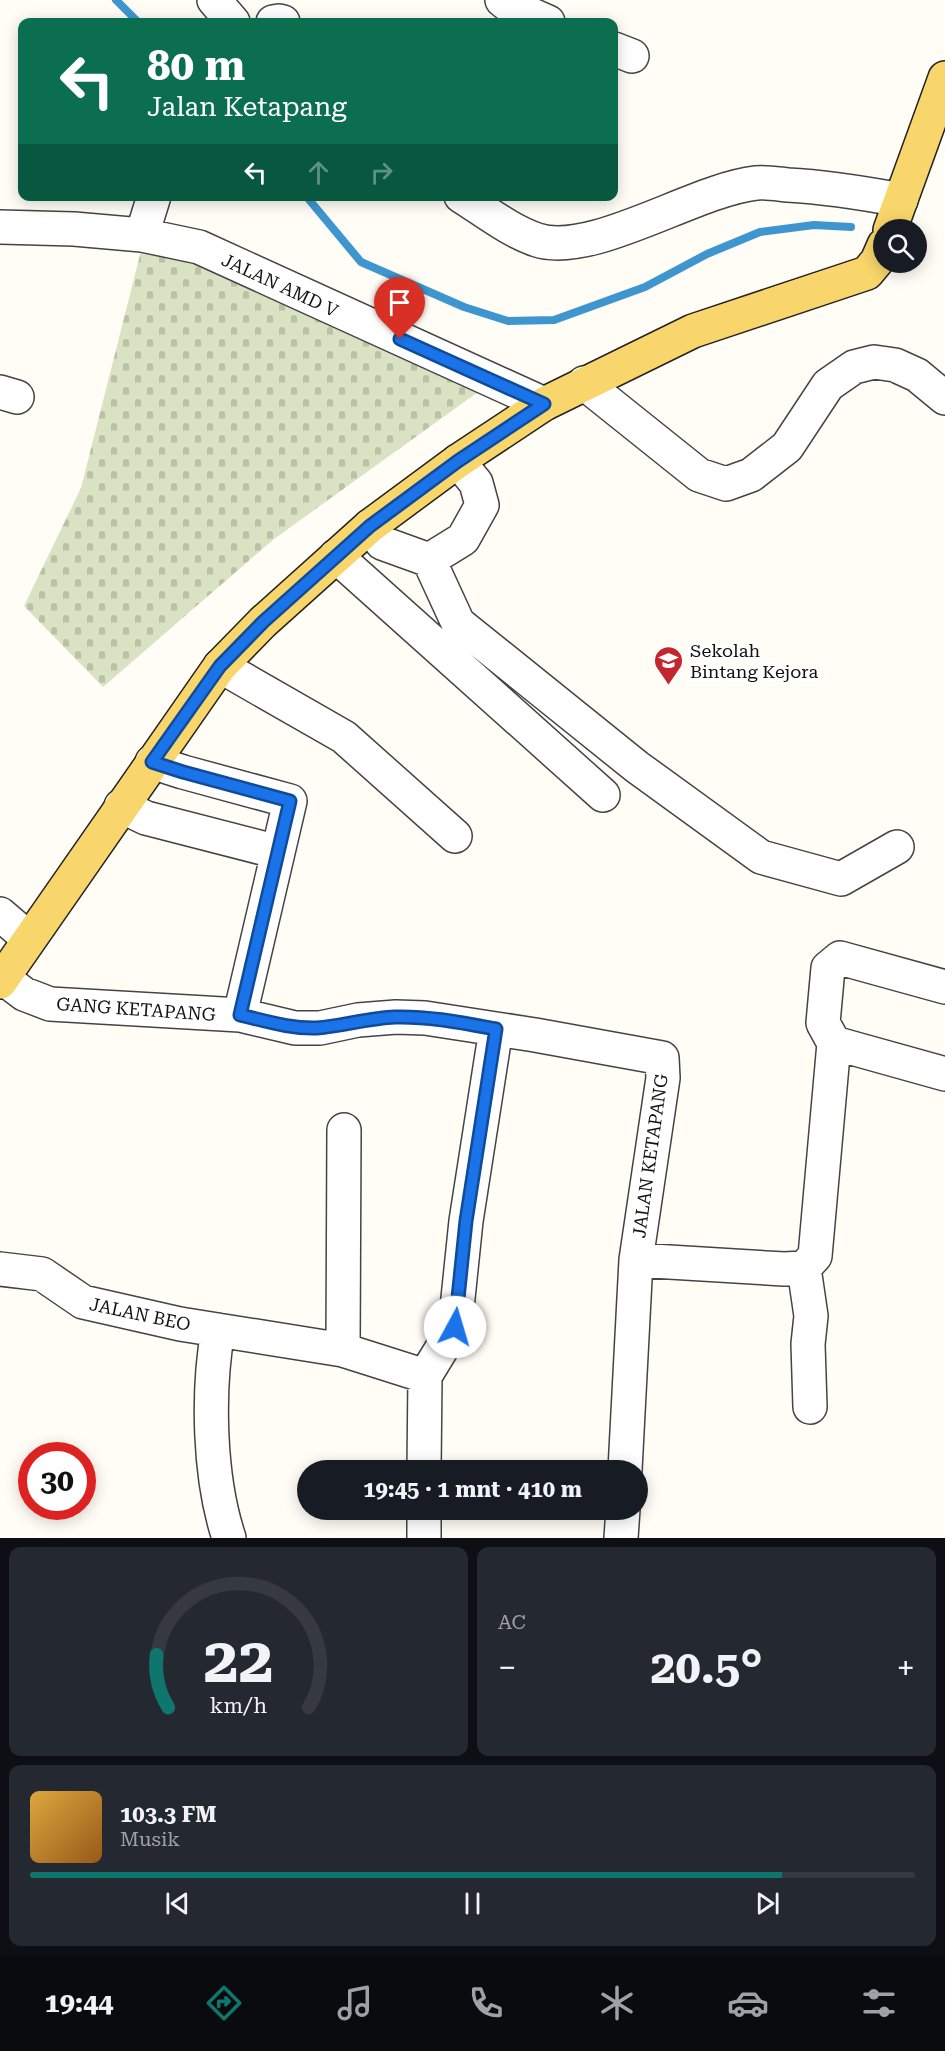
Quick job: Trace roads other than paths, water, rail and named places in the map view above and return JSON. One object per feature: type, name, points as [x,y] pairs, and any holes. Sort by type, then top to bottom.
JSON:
[{"type":"main road","points":[[896,213],[943,90]]},
{"type":"main road","points":[[2,980],[220,666],[263,622],[370,526],[458,461],[544,404],[584,383],[693,331],[867,273],[873,264]]},
{"type":"street","points":[[214,0],[230,18]]},
{"type":"street","points":[[502,0],[539,18]]},
{"type":"street","points":[[469,201],[537,240],[555,243],[592,239],[706,196],[756,183],[826,187],[896,213]]},
{"type":"street","points":[[142,235],[152,201]]},
{"type":"street","name":"JALAN AMD V","points":[[0,228],[74,229],[142,235],[200,247],[544,404]]},
{"type":"street","points":[[584,383],[699,475],[726,484],[751,475],[787,447],[828,385],[854,367],[874,362],[896,365],[916,375],[945,398]]},
{"type":"street","points":[[429,560],[463,539],[482,506],[476,483],[458,461]]},
{"type":"street","points":[[370,526],[382,543],[429,560],[458,623],[637,767],[761,857],[841,879],[897,847]]},
{"type":"street","points":[[336,556],[603,795]]},
{"type":"street","points":[[220,666],[344,737],[455,836]]},
{"type":"street","points":[[152,762],[290,801],[240,1015]]},
{"type":"street","points":[[121,806],[146,818],[278,852]]},
{"type":"street","points":[[0,914],[29,939]]},
{"type":"street","points":[[636,1260],[784,1269],[804,1268],[815,1256],[834,1042],[823,1023],[828,968],[840,958],[945,987]]},
{"type":"street","name":"GANG KETAPANG","points":[[2,980],[24,994],[50,1004],[240,1015]]},
{"type":"street","name":"JALAN KETAPANG","points":[[240,1015],[294,1028],[320,1028],[358,1020],[396,1017],[425,1018],[662,1058],[663,1078],[636,1260],[626,1460]]},
{"type":"street","points":[[424,1460],[425,1376],[455,1327],[466,1221],[496,1029]]},
{"type":"street","points":[[834,1042],[945,1074]]},
{"type":"street","points":[[343,1350],[344,1130]]},
{"type":"street","points":[[804,1268],[811,1316],[808,1344],[810,1407]]},
{"type":"street","name":"JALAN BEO","points":[[0,1269],[42,1274],[83,1302],[180,1324],[343,1350],[425,1376]]},
{"type":"street","points":[[218,1330],[213,1359],[212,1394],[215,1472],[223,1520],[229,1538]]},
{"type":"street","points":[[424,1520],[424,1538]]},
{"type":"street","points":[[621,1538],[622,1520]]},
{"type":"waterway","points":[[116,0],[134,18]]},
{"type":"waterway","points":[[310,201],[361,262],[464,307],[508,321],[554,320],[645,287],[707,254],[760,232],[814,225],[851,227]]},
{"type":"place","name":"Sekolah Bintang Kejora","points":[[669,686]]}]
